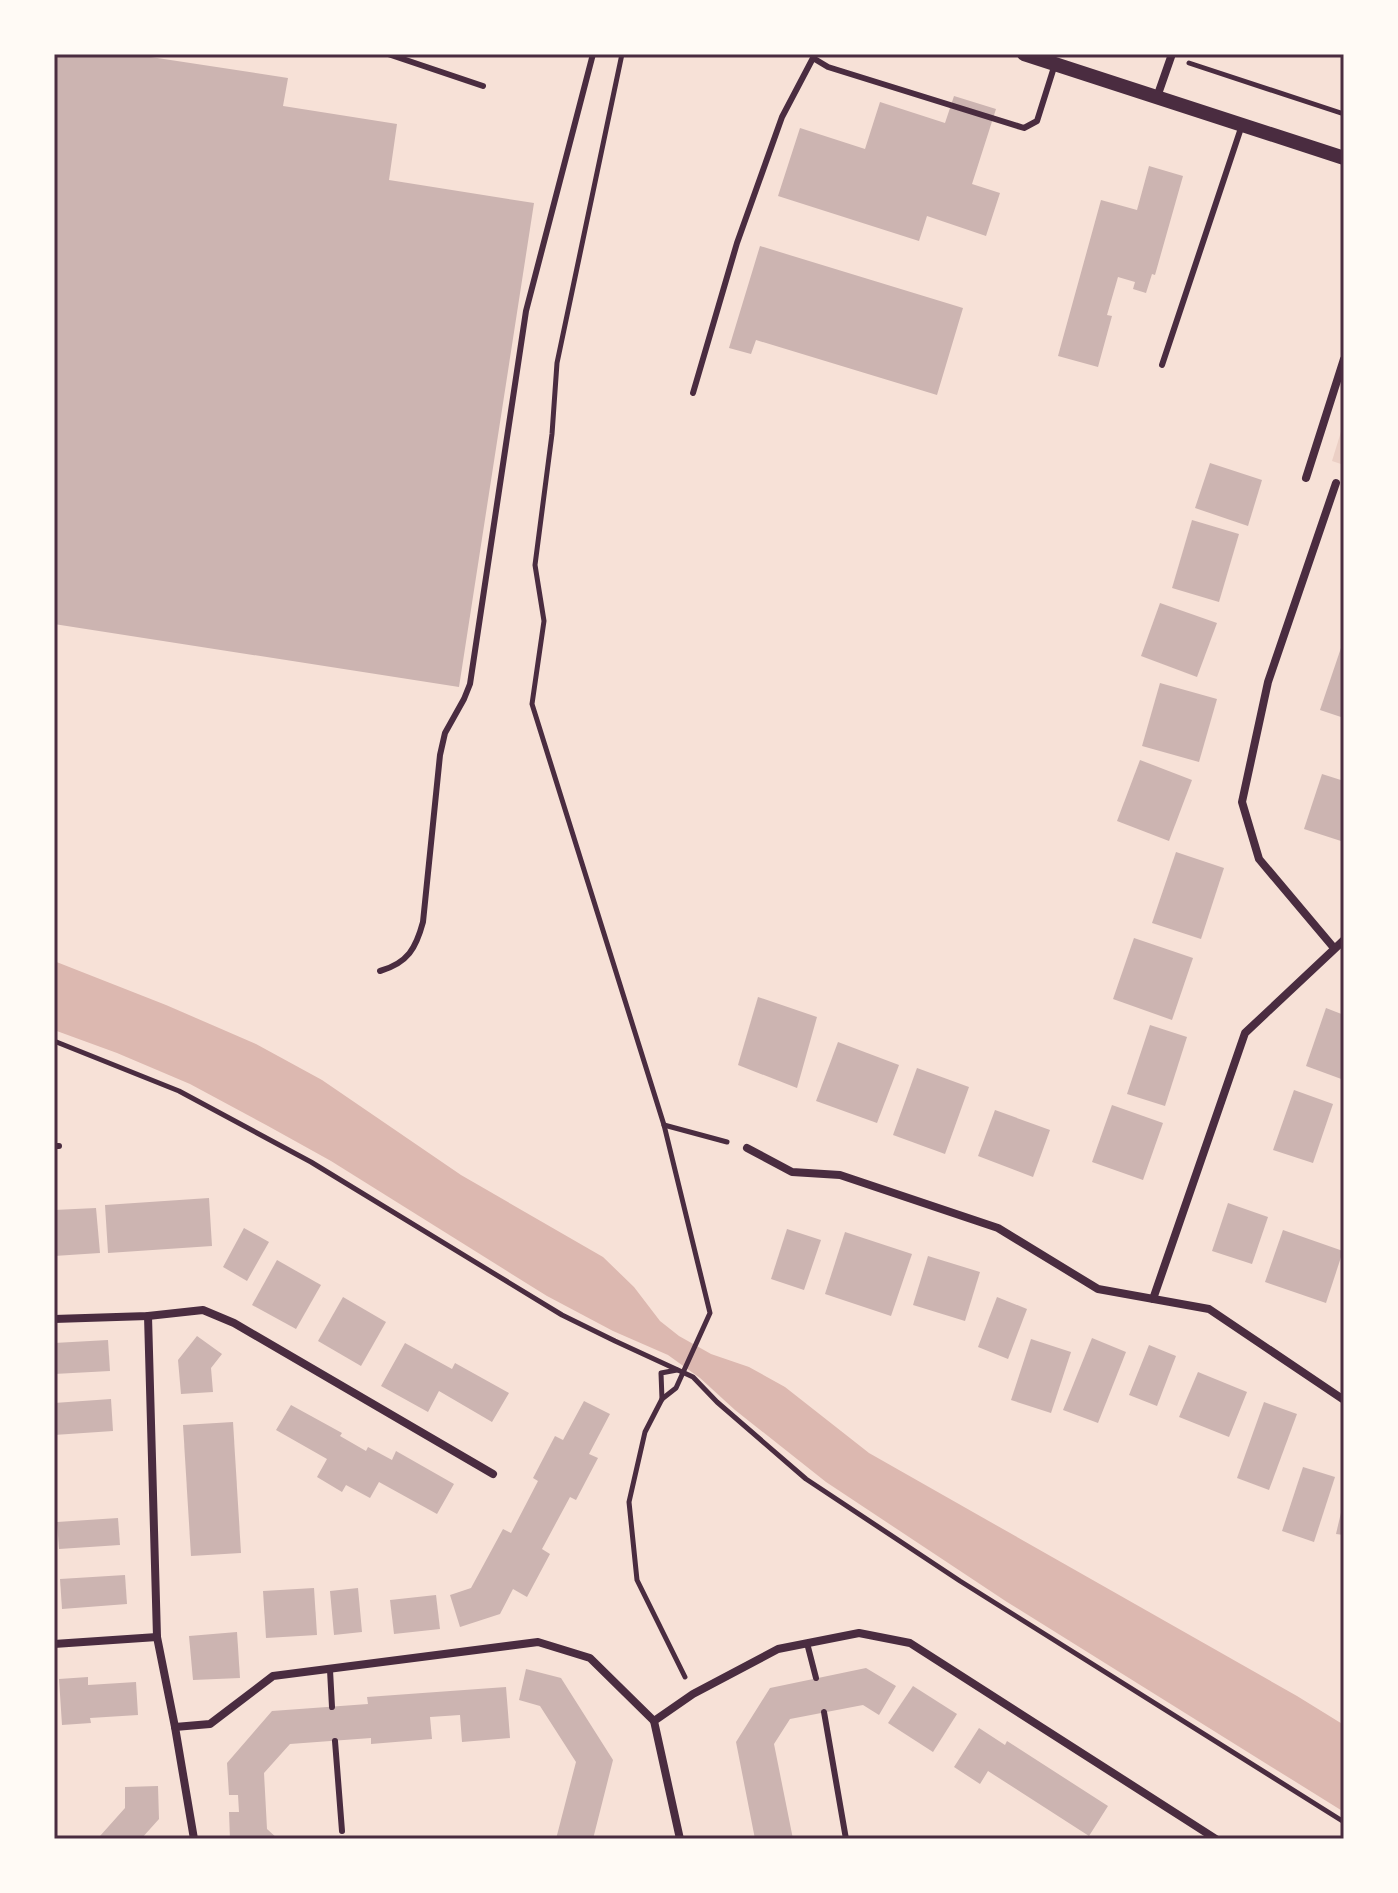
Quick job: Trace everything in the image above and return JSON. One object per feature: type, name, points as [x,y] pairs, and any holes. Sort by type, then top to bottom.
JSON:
[{"type":"street","points":[[1024,54],[1344,158]]},
{"type":"street","points":[[1157,97],[1172,56]]},
{"type":"street","points":[[1306,478],[1344,359]]},
{"type":"street","points":[[1334,948],[1259,859],[1242,802],[1268,682],[1336,483]]},
{"type":"street","points":[[1153,1299],[1245,1033],[1344,940]]},
{"type":"street","points":[[747,1148],[792,1172],[840,1175],[998,1228],[1098,1289],[1209,1309],[1344,1400]]},
{"type":"street","points":[[54,1319],[148,1316],[203,1310],[234,1323],[493,1474]]},
{"type":"street","points":[[148,1316],[157,1637],[194,1839]]},
{"type":"street","points":[[654,1721],[693,1694],[778,1649],[859,1633],[910,1643],[1216,1839]]},
{"type":"street","points":[[54,1644],[157,1637]]},
{"type":"street","points":[[175,1727],[210,1724],[273,1676],[538,1642],[590,1658],[654,1721],[680,1839]]},
{"type":"lane","points":[[388,54],[483,86]]},
{"type":"lane","points":[[380,971],[395,967],[408,957],[419,938],[423,922],[440,755],[445,733],[470,684],[526,311],[593,54]]},
{"type":"lane","points":[[693,393],[737,243],[782,117],[814,56],[828,67],[1024,128],[1037,121],[1055,64]]},
{"type":"lane","points":[[1162,365],[1242,125]]},
{"type":"lane","points":[[807,1643],[816,1678]]},
{"type":"lane","points":[[330,1670],[332,1707]]},
{"type":"lane","points":[[824,1712],[846,1839]]},
{"type":"lane","points":[[335,1741],[342,1831]]},
{"type":"path","points":[[622,54],[557,363],[552,434],[535,565],[544,621],[532,704],[664,1125],[710,1313],[676,1388],[662,1399],[645,1432],[629,1502],[637,1580],[693,1694]]},
{"type":"path","points":[[1172,56],[1344,114]]},
{"type":"path","points":[[54,1041],[179,1091],[311,1162],[562,1315],[693,1377],[717,1402],[806,1479],[960,1581],[1344,1822]]},
{"type":"path","points":[[664,1125],[747,1148]]},
{"type":"path","points":[[662,1399],[661,1373],[678,1370]]},
{"type":"shaded area","points":[[1344,422],[1344,465],[1332,461]]},
{"type":"shaded area","points":[[54,961],[256,1044],[322,1080],[461,1175],[603,1257],[634,1287],[660,1321],[679,1336],[711,1354],[749,1367],[785,1387],[869,1453],[1344,1725],[1344,1812],[1007,1602],[826,1482],[668,1355],[613,1331],[547,1296],[331,1161],[190,1084],[54,1030]]},
{"type":"building","points":[[54,54],[131,54],[288,78],[283,106],[397,124],[389,180],[534,203],[459,687],[54,624]]},
{"type":"building","points":[[954,96],[996,109],[972,184],[1000,193],[986,236],[927,216],[919,241],[778,196],[800,128],[865,149],[880,102],[945,123]]},
{"type":"building","points":[[1149,166],[1183,176],[1155,275],[1152,274],[1146,293],[1133,289],[1135,282],[1118,277],[1107,315],[1112,316],[1098,367],[1058,356],[1101,200],[1137,210]]},
{"type":"building","points":[[760,246],[963,308],[937,395],[756,340],[751,354],[729,348]]},
{"type":"building","points":[[1210,463],[1262,480],[1248,526],[1195,508]]},
{"type":"building","points":[[1192,520],[1239,534],[1219,602],[1172,588]]},
{"type":"building","points":[[1160,603],[1217,623],[1197,677],[1141,656]]},
{"type":"building","points":[[1344,642],[1344,718],[1320,710]]},
{"type":"building","points":[[1160,683],[1217,699],[1199,762],[1142,746]]},
{"type":"building","points":[[1140,760],[1192,780],[1169,841],[1117,821]]},
{"type":"building","points":[[1322,774],[1344,781],[1344,842],[1304,829]]},
{"type":"building","points":[[1176,852],[1224,868],[1201,939],[1152,923]]},
{"type":"building","points":[[1134,938],[1193,958],[1172,1020],[1113,999]]},
{"type":"building","points":[[758,997],[817,1017],[797,1088],[738,1065]]},
{"type":"building","points":[[1326,1008],[1344,1015],[1344,1080],[1306,1066]]},
{"type":"building","points":[[1150,1025],[1187,1037],[1165,1106],[1127,1094]]},
{"type":"building","points":[[838,1042],[899,1065],[877,1123],[816,1101]]},
{"type":"building","points":[[917,1068],[969,1087],[945,1154],[893,1135]]},
{"type":"building","points":[[1294,1090],[1333,1104],[1313,1163],[1273,1150]]},
{"type":"building","points":[[1112,1105],[1163,1123],[1143,1180],[1092,1162]]},
{"type":"building","points":[[995,1110],[1050,1130],[1033,1177],[978,1156]]},
{"type":"building","points":[[209,1198],[212,1246],[108,1253],[105,1205]]},
{"type":"building","points":[[1228,1203],[1268,1217],[1252,1264],[1212,1251]]},
{"type":"building","points":[[96,1208],[100,1253],[54,1256],[54,1210]]},
{"type":"building","points":[[244,1228],[269,1242],[247,1281],[223,1267]]},
{"type":"building","points":[[787,1229],[821,1240],[804,1290],[771,1279]]},
{"type":"building","points":[[1283,1230],[1343,1251],[1326,1303],[1265,1282]]},
{"type":"building","points":[[845,1232],[912,1254],[891,1316],[825,1294]]},
{"type":"building","points":[[928,1256],[980,1272],[965,1321],[913,1305]]},
{"type":"building","points":[[277,1260],[321,1285],[296,1329],[252,1305]]},
{"type":"building","points":[[343,1297],[386,1322],[361,1366],[318,1341]]},
{"type":"building","points":[[997,1297],[1027,1309],[1008,1359],[978,1347]]},
{"type":"building","points":[[197,1336],[222,1354],[211,1368],[213,1392],[181,1394],[178,1360]]},
{"type":"building","points":[[1092,1338],[1126,1352],[1098,1423],[1063,1410]]},
{"type":"building","points":[[1031,1339],[1071,1352],[1051,1413],[1011,1400]]},
{"type":"building","points":[[108,1340],[110,1371],[54,1374],[54,1343]]},
{"type":"building","points":[[405,1343],[452,1369],[455,1363],[509,1393],[492,1422],[439,1391],[428,1412],[381,1386]]},
{"type":"building","points":[[1149,1345],[1176,1356],[1157,1406],[1129,1395]]},
{"type":"building","points":[[1198,1372],[1247,1392],[1229,1437],[1179,1417]]},
{"type":"building","points":[[111,1399],[113,1431],[54,1435],[54,1403]]},
{"type":"building","points":[[584,1401],[610,1414],[589,1454],[598,1458],[576,1500],[570,1497],[542,1549],[550,1554],[527,1597],[513,1589],[500,1614],[460,1627],[450,1595],[471,1588],[503,1529],[511,1533],[538,1481],[533,1478],[555,1436],[563,1440]]},
{"type":"building","points":[[1264,1402],[1297,1414],[1269,1490],[1237,1478]]},
{"type":"building","points":[[291,1405],[342,1433],[340,1436],[366,1451],[368,1447],[392,1460],[396,1451],[454,1484],[437,1514],[379,1482],[370,1498],[346,1485],[342,1492],[317,1477],[327,1459],[276,1430]]},
{"type":"building","points":[[233,1422],[241,1553],[191,1556],[183,1425]]},
{"type":"building","points":[[1303,1467],[1335,1477],[1314,1542],[1282,1531]]},
{"type":"building","points":[[1344,1504],[1344,1535],[1336,1534]]},
{"type":"building","points":[[118,1518],[120,1545],[59,1549],[57,1522]]},
{"type":"building","points":[[125,1575],[127,1604],[62,1609],[60,1579]]},
{"type":"building","points":[[314,1588],[317,1635],[266,1638],[263,1591]]},
{"type":"building","points":[[358,1588],[362,1632],[334,1635],[330,1591]]},
{"type":"building","points":[[436,1595],[440,1629],[394,1634],[390,1600]]},
{"type":"building","points":[[237,1632],[240,1678],[193,1680],[189,1636]]},
{"type":"building","points":[[866,1668],[896,1686],[879,1715],[863,1705],[790,1719],[774,1744],[793,1839],[755,1839],[736,1742],[770,1688]]},
{"type":"building","points":[[526,1669],[561,1678],[613,1760],[593,1839],[556,1839],[576,1762],[540,1706],[519,1700]]},
{"type":"building","points":[[88,1677],[88,1685],[136,1682],[138,1715],[90,1718],[91,1723],[62,1725],[59,1679]]},
{"type":"building","points":[[913,1686],[957,1714],[933,1752],[888,1723]]},
{"type":"building","points":[[506,1687],[510,1738],[462,1742],[460,1715],[430,1717],[432,1739],[371,1744],[371,1738],[290,1744],[264,1773],[267,1829],[278,1839],[230,1839],[229,1812],[239,1812],[238,1795],[229,1795],[227,1763],[272,1711],[368,1704],[367,1697]]},
{"type":"building","points":[[979,1728],[1005,1745],[1007,1741],[1108,1806],[1089,1836],[988,1771],[980,1784],[954,1767]]},
{"type":"building","points":[[158,1786],[159,1819],[141,1839],[83,1839],[100,1836],[125,1808],[125,1787]]}]
